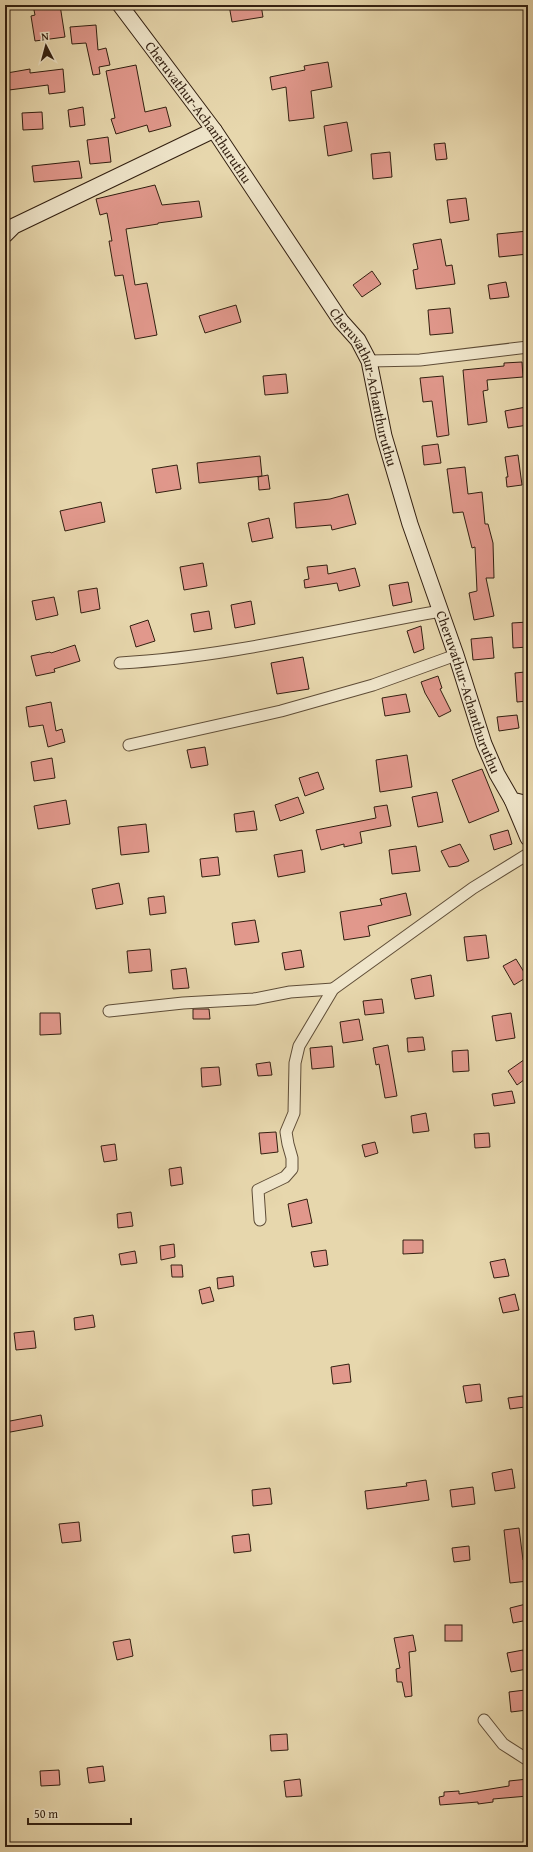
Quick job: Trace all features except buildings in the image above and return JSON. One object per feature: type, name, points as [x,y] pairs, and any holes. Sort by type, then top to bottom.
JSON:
[{"type":"main road","name":"Cheruvathur-Achanthuruthu","points":[[120,5],[214,130],[341,321],[358,340],[369,361],[386,443],[410,524],[456,655],[484,744],[497,774],[512,800],[528,838]]},
{"type":"main road","points":[[5,235],[14,226],[214,130]]},
{"type":"main road","points":[[512,800],[528,804]]},
{"type":"street","points":[[369,361],[420,360],[528,348]]},
{"type":"street","points":[[120,664],[154,662],[199,655],[440,611]]},
{"type":"street","points":[[129,745],[281,711],[373,685],[456,655]]},
{"type":"street","points":[[260,1220],[258,1190],[285,1177],[292,1169],[292,1158],[286,1132],[294,1113],[295,1063],[299,1046],[333,989],[473,888],[528,854]]},
{"type":"street","points":[[109,1011],[183,1003],[254,999],[290,992],[333,989]]},
{"type":"street","points":[[484,1720],[503,1744],[528,1760]]}]
